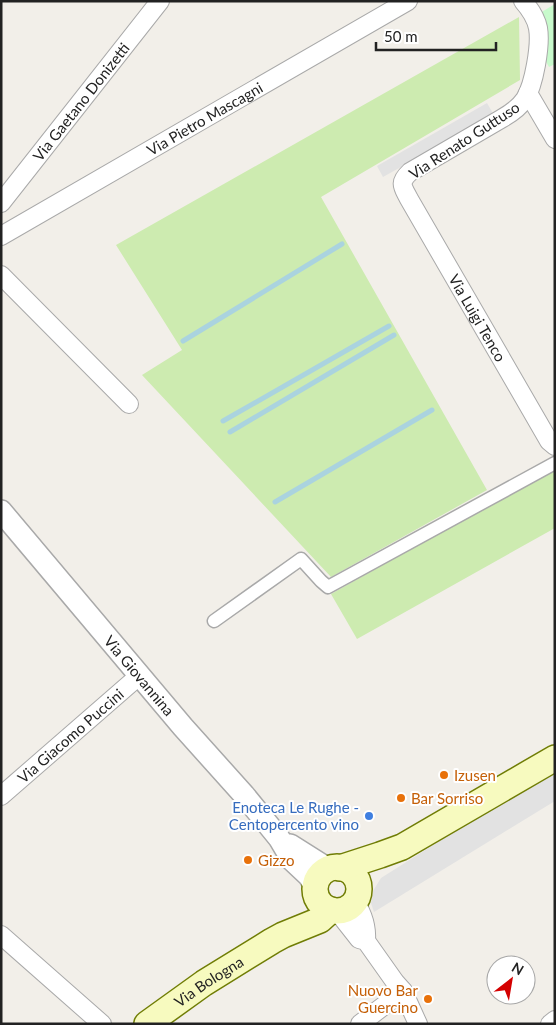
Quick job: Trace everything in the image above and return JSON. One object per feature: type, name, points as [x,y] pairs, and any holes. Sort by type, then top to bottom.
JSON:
[{"type":"main road","name":"Via Bologna","points":[[146,1024],[204,983],[272,940],[320,920],[335,891],[402,847],[555,758]]},
{"type":"street","name":"Via Gaetano Donizetti","points":[[1,203],[160,1]]},
{"type":"street","name":"Via Pietro Mascagni","points":[[1,236],[408,1]]},
{"type":"street","points":[[523,1],[532,13],[538,27],[532,84],[528,93],[555,139]]},
{"type":"street","name":"Via Renato Guttuso","points":[[403,188],[402,182],[410,172],[511,113],[524,101],[528,93]]},
{"type":"street","name":"Via Luigi Tenco","points":[[403,188],[549,441],[555,446]]},
{"type":"street","points":[[1,275],[129,404]]},
{"type":"street","points":[[214,621],[300,559],[328,587],[555,463]]},
{"type":"street","name":"Via Giovannina","points":[[1,511],[140,676],[244,795],[279,838],[292,860],[309,876],[335,891]]},
{"type":"street","name":"Via Giacomo Puccini","points":[[1,796],[140,676]]},
{"type":"street","points":[[335,891],[359,939],[366,942],[403,991],[418,1024]]},
{"type":"street","points":[[1,935],[102,1024]]},
{"type":"street","points":[[360,1024],[403,991]]},
{"type":"street","points":[[550,1024],[555,1020]]},
{"type":"green space","points":[[555,4],[555,64],[549,67],[545,60],[540,13]]},
{"type":"green space","points":[[519,17],[520,80],[321,197],[487,490],[331,577],[142,375],[182,350],[116,245]]},
{"type":"green space","points":[[555,468],[555,528],[357,639],[331,594]]},
{"type":"shaded area","points":[[487,103],[494,115],[383,177],[377,166]]},
{"type":"shaded area","points":[[555,774],[555,801],[374,912],[371,903],[373,891],[381,878],[476,818]]},
{"type":"waterway","points":[[183,341],[342,244]]},
{"type":"waterway","points":[[223,421],[389,326]]},
{"type":"waterway","points":[[230,432],[394,335]]},
{"type":"waterway","points":[[275,502],[432,410]]},
{"type":"place","name":"Izusen","points":[[444,775]]},
{"type":"place","name":"Bar Sorriso","points":[[401,798]]},
{"type":"place","name":"Enoteca Le Rughe - Centopercento vino","points":[[369,816]]},
{"type":"place","name":"Gizzo","points":[[248,860]]},
{"type":"place","name":"Nuovo Bar Guercino","points":[[428,999]]}]
